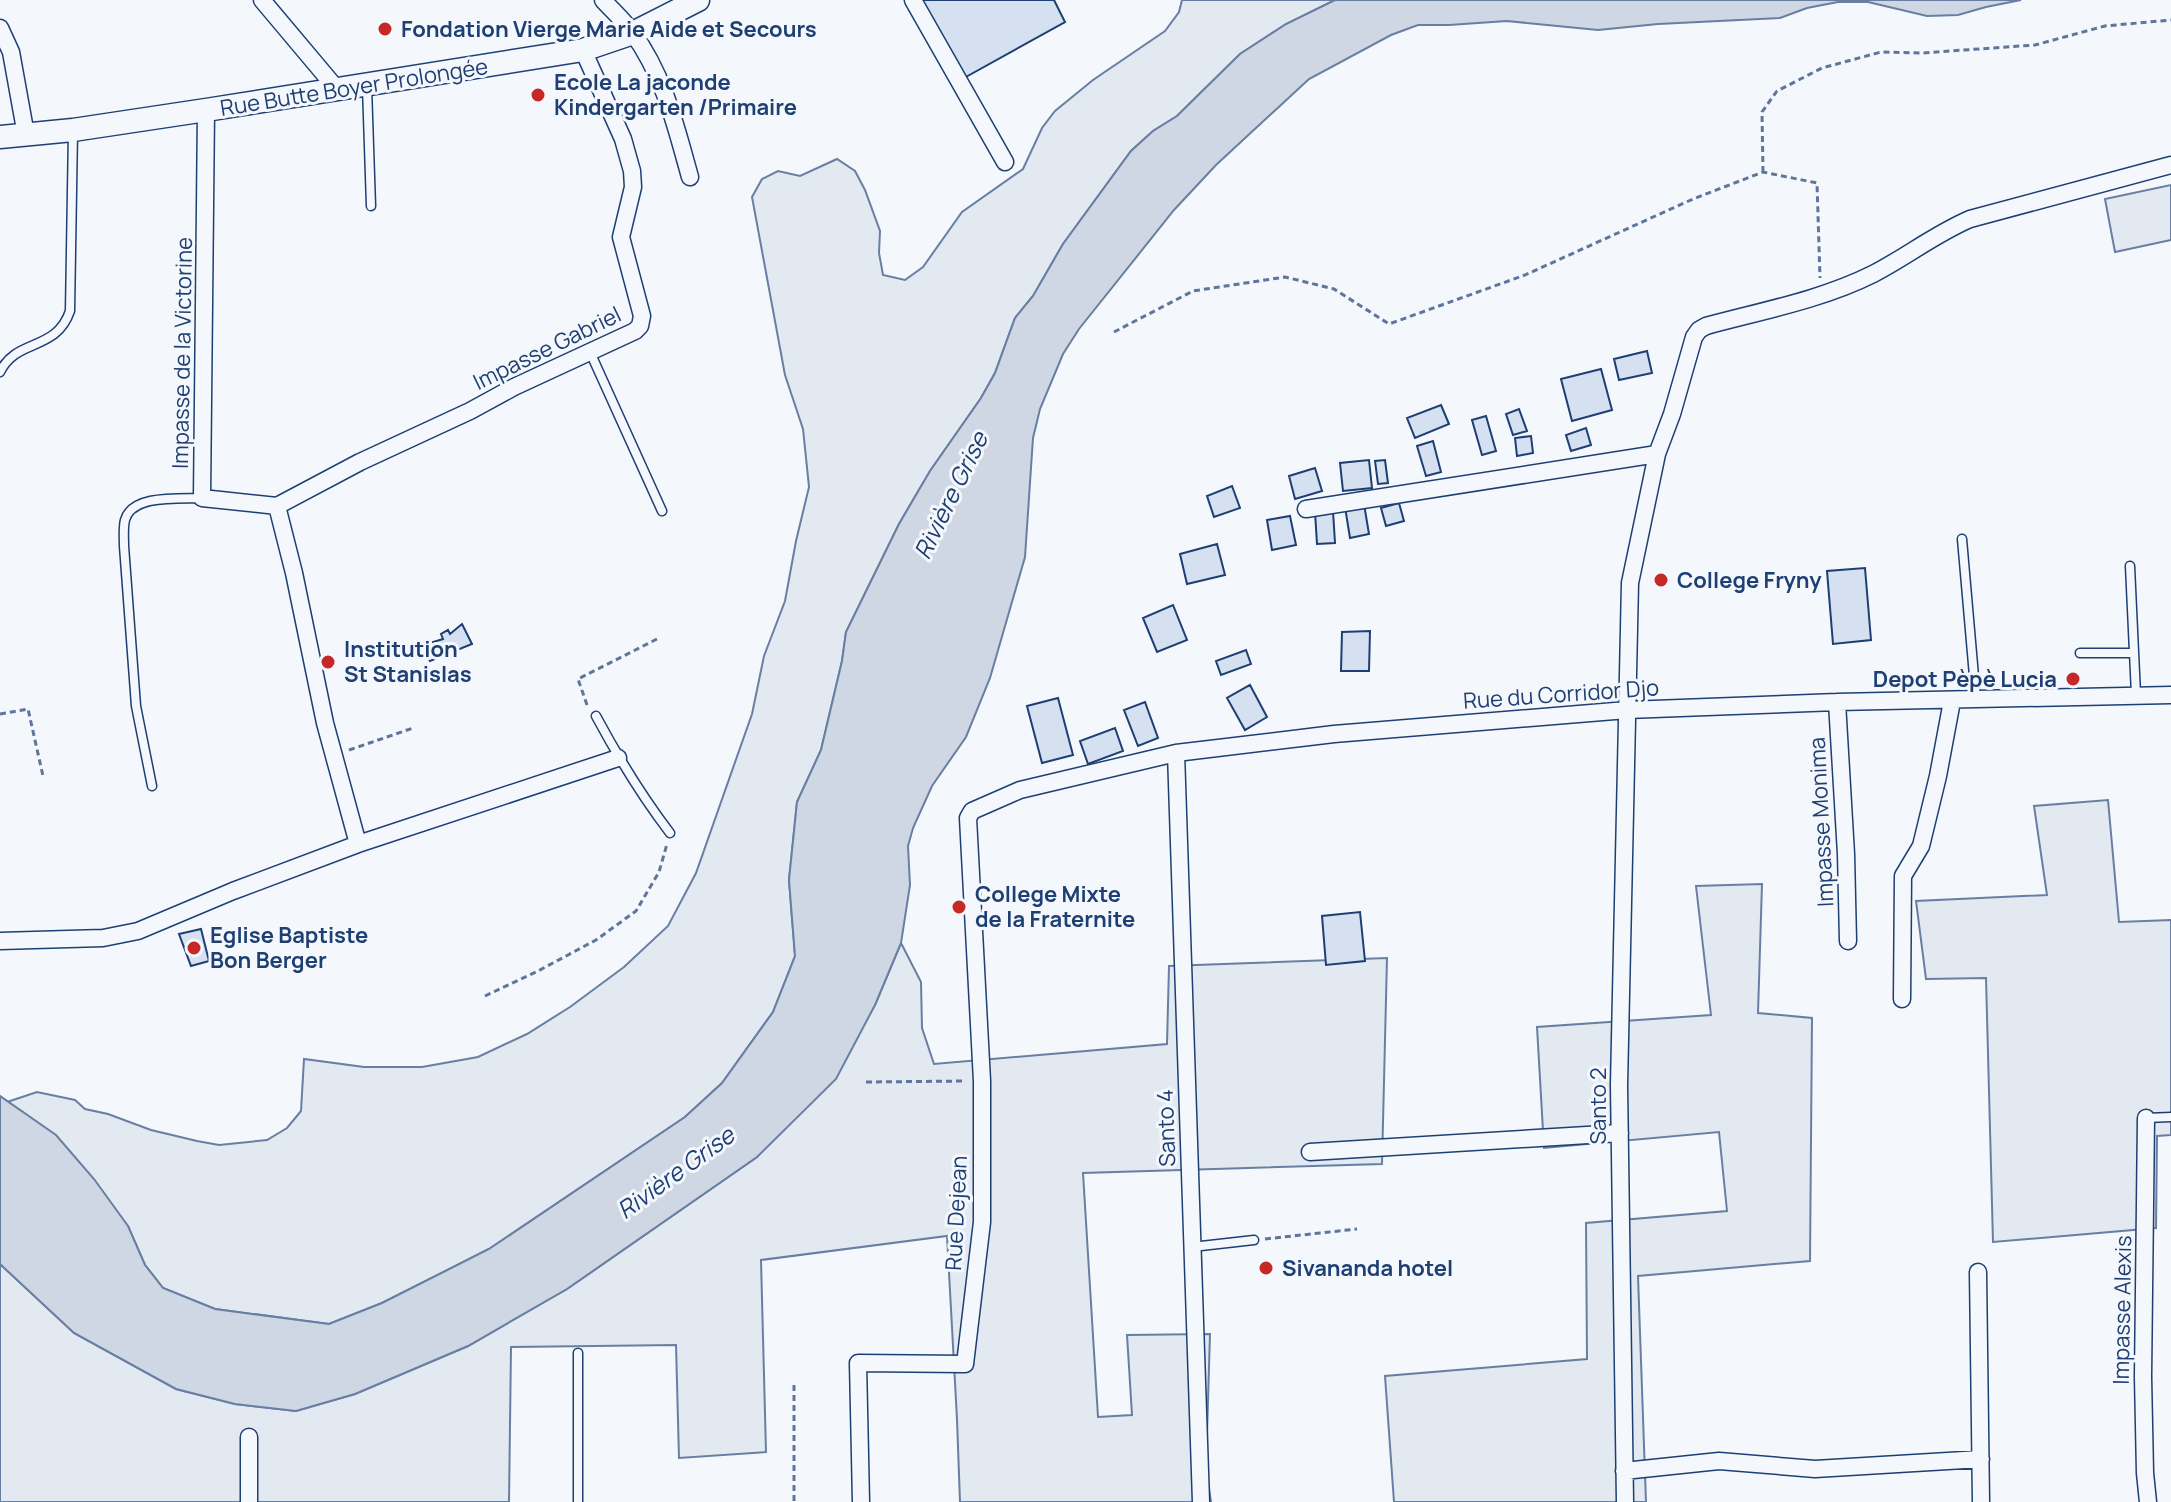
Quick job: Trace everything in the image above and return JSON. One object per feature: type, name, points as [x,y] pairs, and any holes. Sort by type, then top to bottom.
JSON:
[{"type":"street","points":[[262,0],[336,88]]},
{"type":"street","points":[[603,0],[633,33],[662,85],[690,177]]},
{"type":"street","name":"Rue Butte Boyer Prolongée","points":[[0,137],[73,130],[583,50],[633,33],[698,0]]},
{"type":"street","points":[[913,0],[1005,162]]},
{"type":"street","points":[[0,28],[11,52],[26,135]]},
{"type":"street","name":"Impasse Gabriel","points":[[277,506],[360,462],[640,326],[642,316],[621,237],[633,187],[632,171],[623,139],[583,50]]},
{"type":"street","name":"Impasse de la Victorine","points":[[206,110],[202,498],[277,506]]},
{"type":"street","points":[[1821,294],[1874,273],[1946,229],[1970,219],[2171,165]]},
{"type":"street","name":"Santo 2","points":[[1625,1502],[1620,1069],[1630,583],[1657,454],[1694,337],[1699,330],[1821,294]]},
{"type":"street","points":[[1306,509],[1657,454]]},
{"type":"street","points":[[277,506],[325,723],[358,844]]},
{"type":"street","name":"Rue du Corridor Djo","points":[[968,818],[972,811],[1020,790],[1176,753],[1334,734],[1627,710],[2171,695]]},
{"type":"street","points":[[1902,999],[1903,876],[1921,846],[1952,701]]},
{"type":"street","name":"Impasse Monima","points":[[1837,702],[1848,941]]},
{"type":"street","name":"Santo 4","points":[[1176,753],[1201,1502]]},
{"type":"street","points":[[0,941],[103,938],[138,931],[358,844],[618,758]]},
{"type":"street","name":"Rue Dejean","points":[[861,1502],[858,1363],[965,1364],[982,1222],[982,1081],[968,818]]},
{"type":"street","name":"Impasse Alexis","points":[[2146,1118],[2143,1377],[2148,1502]]},
{"type":"street","points":[[1310,1152],[1620,1133]]},
{"type":"street","points":[[1978,1272],[1981,1502]]},
{"type":"street","points":[[249,1437],[249,1502]]},
{"type":"street","points":[[1624,1471],[1719,1461],[1815,1469],[1981,1459]]},
{"type":"lane","points":[[367,86],[371,206]]},
{"type":"lane","points":[[0,372],[13,354],[49,338],[65,326],[70,311],[73,130]]},
{"type":"lane","points":[[590,352],[662,511]]},
{"type":"lane","points":[[152,786],[136,706],[124,546],[125,521],[130,509],[142,502],[202,498]]},
{"type":"lane","points":[[1962,539],[1976,700]]},
{"type":"lane","points":[[2130,566],[2136,696]]},
{"type":"lane","points":[[2080,653],[2134,653]]},
{"type":"lane","points":[[596,716],[618,758],[670,833]]},
{"type":"lane","points":[[2146,1118],[2171,1117]]},
{"type":"lane","points":[[1192,1247],[1254,1240]]},
{"type":"lane","points":[[578,1353],[578,1502]]},
{"type":"path","points":[[1763,172],[1762,112],[1777,91],[1822,68],[1881,52],[1922,53],[2035,45],[2105,26],[2171,20]]},
{"type":"path","points":[[1114,332],[1193,291],[1285,277],[1334,289],[1389,324],[1525,275],[1693,199],[1763,172],[1817,183],[1821,294]]},
{"type":"path","points":[[596,716],[588,708],[578,679],[657,639]]},
{"type":"path","points":[[0,714],[28,709],[43,776]]},
{"type":"path","points":[[334,755],[413,728]]},
{"type":"path","points":[[485,996],[596,940],[636,911],[659,872],[670,833]]},
{"type":"path","points":[[866,1082],[982,1081]]},
{"type":"path","points":[[1254,1240],[1357,1229]]},
{"type":"path","points":[[794,1385],[794,1502]]},
{"type":"shaded area","points":[[1182,0],[1335,0],[1286,24],[1240,54],[1177,116],[1153,131],[1131,151],[1063,244],[1033,296],[1015,318],[995,373],[899,524],[846,632],[821,750],[797,802],[789,880],[795,956],[773,1012],[722,1083],[685,1117],[489,1249],[382,1303],[329,1324],[215,1309],[163,1288],[145,1265],[128,1226],[7,1102],[37,1092],[75,1100],[85,1109],[197,1141],[219,1145],[267,1140],[287,1128],[301,1111],[304,1059],[364,1067],[422,1067],[478,1057],[527,1034],[570,1007],[624,967],[668,926],[696,873],[752,714],[764,656],[785,601],[809,487],[803,429],[785,375],[752,197],[762,179],[778,171],[800,176],[837,159],[855,171],[865,190],[880,231],[879,253],[883,275],[905,280],[923,267],[962,212],[1023,169],[1042,128],[1055,111],[1093,80],[1165,31],[1179,12]]},
{"type":"shaded area","points":[[2171,185],[2171,240],[2115,252],[2105,199]]},
{"type":"shaded area","points":[[2108,800],[2119,922],[2171,920],[2171,1135],[2157,1136],[2156,1228],[1993,1242],[1986,978],[1926,979],[1916,901],[2047,895],[2034,806]]},
{"type":"shaded area","points":[[1762,884],[1758,1013],[1812,1018],[1810,1261],[1638,1276],[1646,1502],[1394,1502],[1385,1376],[1587,1359],[1586,1223],[1727,1211],[1719,1132],[1544,1148],[1537,1027],[1711,1015],[1696,886]]},
{"type":"shaded area","points":[[901,943],[921,982],[922,1028],[934,1064],[1167,1044],[1169,966],[1387,958],[1382,1164],[1083,1173],[1098,1417],[1132,1415],[1127,1335],[1210,1334],[1206,1468],[1211,1502],[960,1502],[947,1236],[761,1260],[766,1452],[679,1458],[676,1345],[511,1347],[509,1502],[0,1502],[0,1264],[74,1333],[176,1389],[235,1404],[296,1411],[355,1394],[468,1346],[567,1289],[757,1157],[875,1005]]},
{"type":"water","name":"Rivière Grise","points":[[1335,0],[2021,0],[1958,15],[1927,16],[1868,2],[1838,2],[1807,8],[1780,18],[1598,30],[1507,21],[1418,25],[1391,35],[1309,79],[1216,165],[1174,210],[1079,329],[1063,354],[1040,409],[1033,438],[1025,557],[990,678],[966,737],[932,786],[913,828],[908,846],[910,885],[901,943],[875,1005],[836,1079],[757,1157],[567,1289],[468,1346],[355,1394],[296,1411],[235,1404],[176,1389],[74,1333],[0,1264],[0,1096],[56,1135],[94,1179],[128,1226],[145,1265],[163,1288],[215,1309],[329,1324],[382,1303],[489,1249],[685,1117],[722,1083],[773,1012],[795,956],[789,880],[797,802],[821,750],[846,632],[899,524],[995,373],[1015,318],[1033,296],[1063,244],[1131,151],[1153,131],[1177,116],[1240,54],[1286,24]]},
{"type":"building","points":[[918,0],[1054,0],[1065,22],[964,78]]},
{"type":"building","points":[[1647,351],[1652,373],[1619,380],[1614,359]]},
{"type":"building","points":[[1601,369],[1612,410],[1572,421],[1561,379]]},
{"type":"building","points":[[1441,405],[1449,424],[1415,438],[1407,418]]},
{"type":"building","points":[[1519,409],[1527,431],[1513,435],[1506,414]]},
{"type":"building","points":[[1486,416],[1496,451],[1482,455],[1472,420]]},
{"type":"building","points":[[1586,428],[1591,445],[1571,451],[1566,435]]},
{"type":"building","points":[[1531,436],[1533,453],[1517,456],[1515,438]]},
{"type":"building","points":[[1433,441],[1441,472],[1426,476],[1417,446]]},
{"type":"building","points":[[1369,460],[1372,488],[1343,491],[1340,463]]},
{"type":"building","points":[[1385,460],[1388,483],[1378,484],[1375,461]]},
{"type":"building","points":[[1315,468],[1322,491],[1295,499],[1289,476]]},
{"type":"building","points":[[1232,486],[1240,508],[1214,517],[1207,496]]},
{"type":"building","points":[[1399,503],[1404,521],[1386,526],[1381,508]]},
{"type":"building","points":[[1364,504],[1369,534],[1350,538],[1345,507]]},
{"type":"building","points":[[1333,511],[1335,543],[1317,544],[1315,512]]},
{"type":"building","points":[[1290,516],[1296,545],[1272,550],[1267,520]]},
{"type":"building","points":[[1217,544],[1225,575],[1187,584],[1180,554]]},
{"type":"building","points":[[1865,568],[1871,640],[1833,644],[1827,571]]},
{"type":"building","points":[[1173,605],[1187,640],[1157,652],[1143,618]]},
{"type":"building","points":[[462,624],[472,644],[430,661],[424,651],[436,646],[433,642],[443,639],[441,634],[448,630],[450,634]]},
{"type":"building","points":[[1370,631],[1369,671],[1341,671],[1342,632]]},
{"type":"building","points":[[1246,650],[1251,664],[1221,675],[1216,661]]},
{"type":"building","points":[[1250,685],[1267,717],[1245,730],[1227,698]]},
{"type":"building","points":[[1058,698],[1073,755],[1042,763],[1027,706]]},
{"type":"building","points":[[1145,702],[1158,738],[1138,746],[1124,710]]},
{"type":"building","points":[[1115,728],[1123,751],[1088,764],[1080,741]]},
{"type":"building","points":[[1360,912],[1365,961],[1326,965],[1322,916]]},
{"type":"building","name":"Eglise Baptiste Bon Berger","points":[[201,929],[209,961],[191,966],[179,934]]},
{"type":"place","name":"Fondation Vierge Marie Aide et Secours","points":[[385,29]]},
{"type":"place","name":"Ecole La jaconde Kindergarten /Primaire","points":[[538,95]]},
{"type":"place","name":"College Fryny","points":[[1661,580]]},
{"type":"place","name":"Institution St Stanislas","points":[[328,662]]},
{"type":"place","name":"Depot Pèpè Lucia","points":[[2073,679]]},
{"type":"place","name":"College Mixte de la Fraternite","points":[[959,907]]},
{"type":"place","name":"Eglise Baptiste Bon Berger","points":[[194,948]]},
{"type":"place","name":"Sivananda hotel","points":[[1266,1268]]}]
